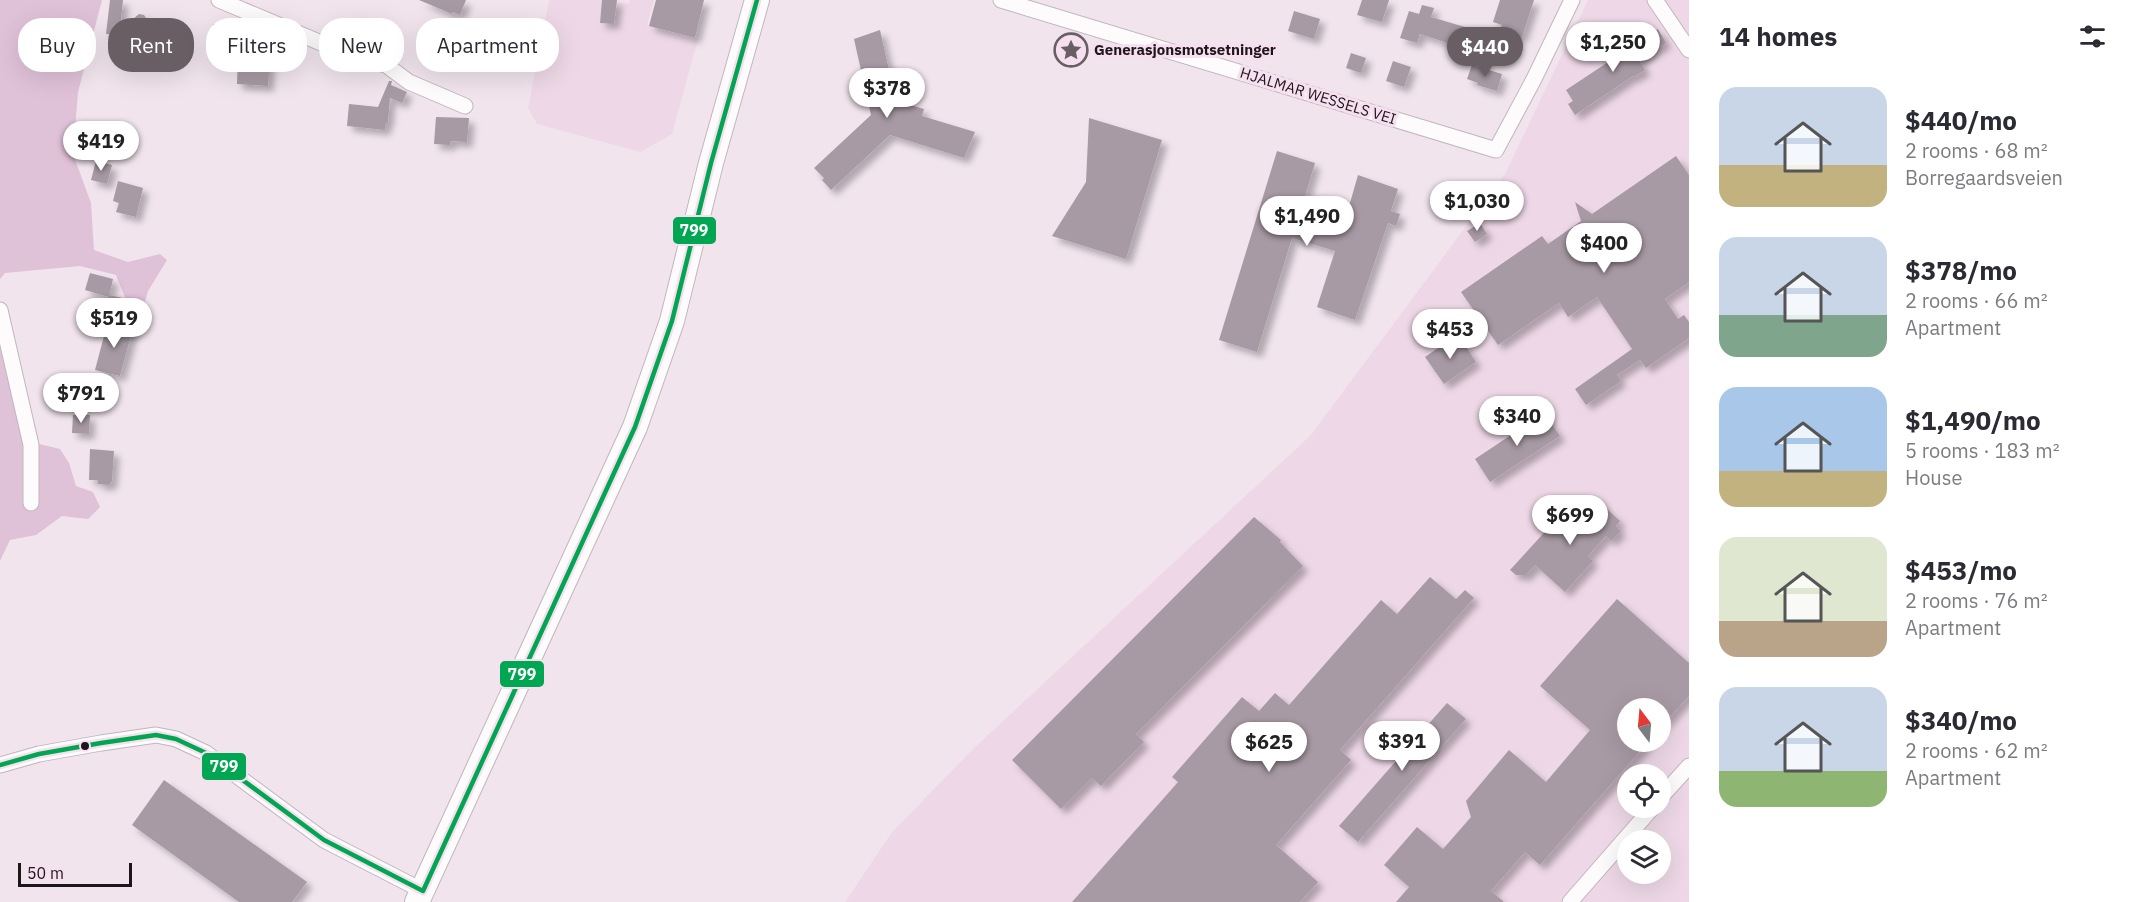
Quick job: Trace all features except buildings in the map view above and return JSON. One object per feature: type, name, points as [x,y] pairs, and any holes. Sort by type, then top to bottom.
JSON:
[{"type":"main road","points":[[420,896],[631,437],[647,395],[672,321],[711,164],[757,0]]},
{"type":"street","points":[[219,0],[352,56],[386,65],[409,82],[465,106]]},
{"type":"street","name":"HJALMAR WESSELS VEI","points":[[1001,0],[1496,150],[1534,79],[1572,0]]},
{"type":"street","points":[[1655,0],[1689,50]]},
{"type":"street","points":[[0,310],[31,445],[31,503]]},
{"type":"street","points":[[0,765],[17,759],[70,748],[156,735],[176,739],[206,753],[324,840],[420,896]]},
{"type":"street","points":[[1671,786],[1689,766]]},
{"type":"street","points":[[1570,902],[1643,818]]},
{"type":"shaded area","points":[[0,0],[102,0],[96,23],[96,18],[18,18],[18,72],[83,72],[78,92],[73,154],[91,203],[94,250],[128,262],[160,254],[167,260],[148,291],[140,320],[124,322],[121,316],[126,300],[116,275],[80,266],[5,273],[0,279]]},
{"type":"shaded area","points":[[549,0],[601,0],[629,4],[630,0],[654,0],[647,25],[698,39],[672,134],[641,152],[537,124],[528,108],[535,72],[559,72],[559,18],[546,18]]},
{"type":"shaded area","points":[[1588,0],[1689,0],[1689,902],[845,902],[892,832],[973,749],[1310,436],[1505,174]]},
{"type":"shaded area","points":[[0,346],[23,440],[60,449],[69,463],[76,486],[93,492],[100,507],[88,519],[62,516],[36,535],[10,540],[0,561]]},
{"type":"transit line","name":"799","points":[[423,891],[635,427],[672,321],[711,163],[757,0]]},
{"type":"transit line","name":"799","points":[[0,765],[39,754],[101,743],[156,735],[176,739],[206,753],[324,840],[423,891]]},
{"type":"place","name":"Generasjonsmotsetninger","points":[[1071,50]]}]
